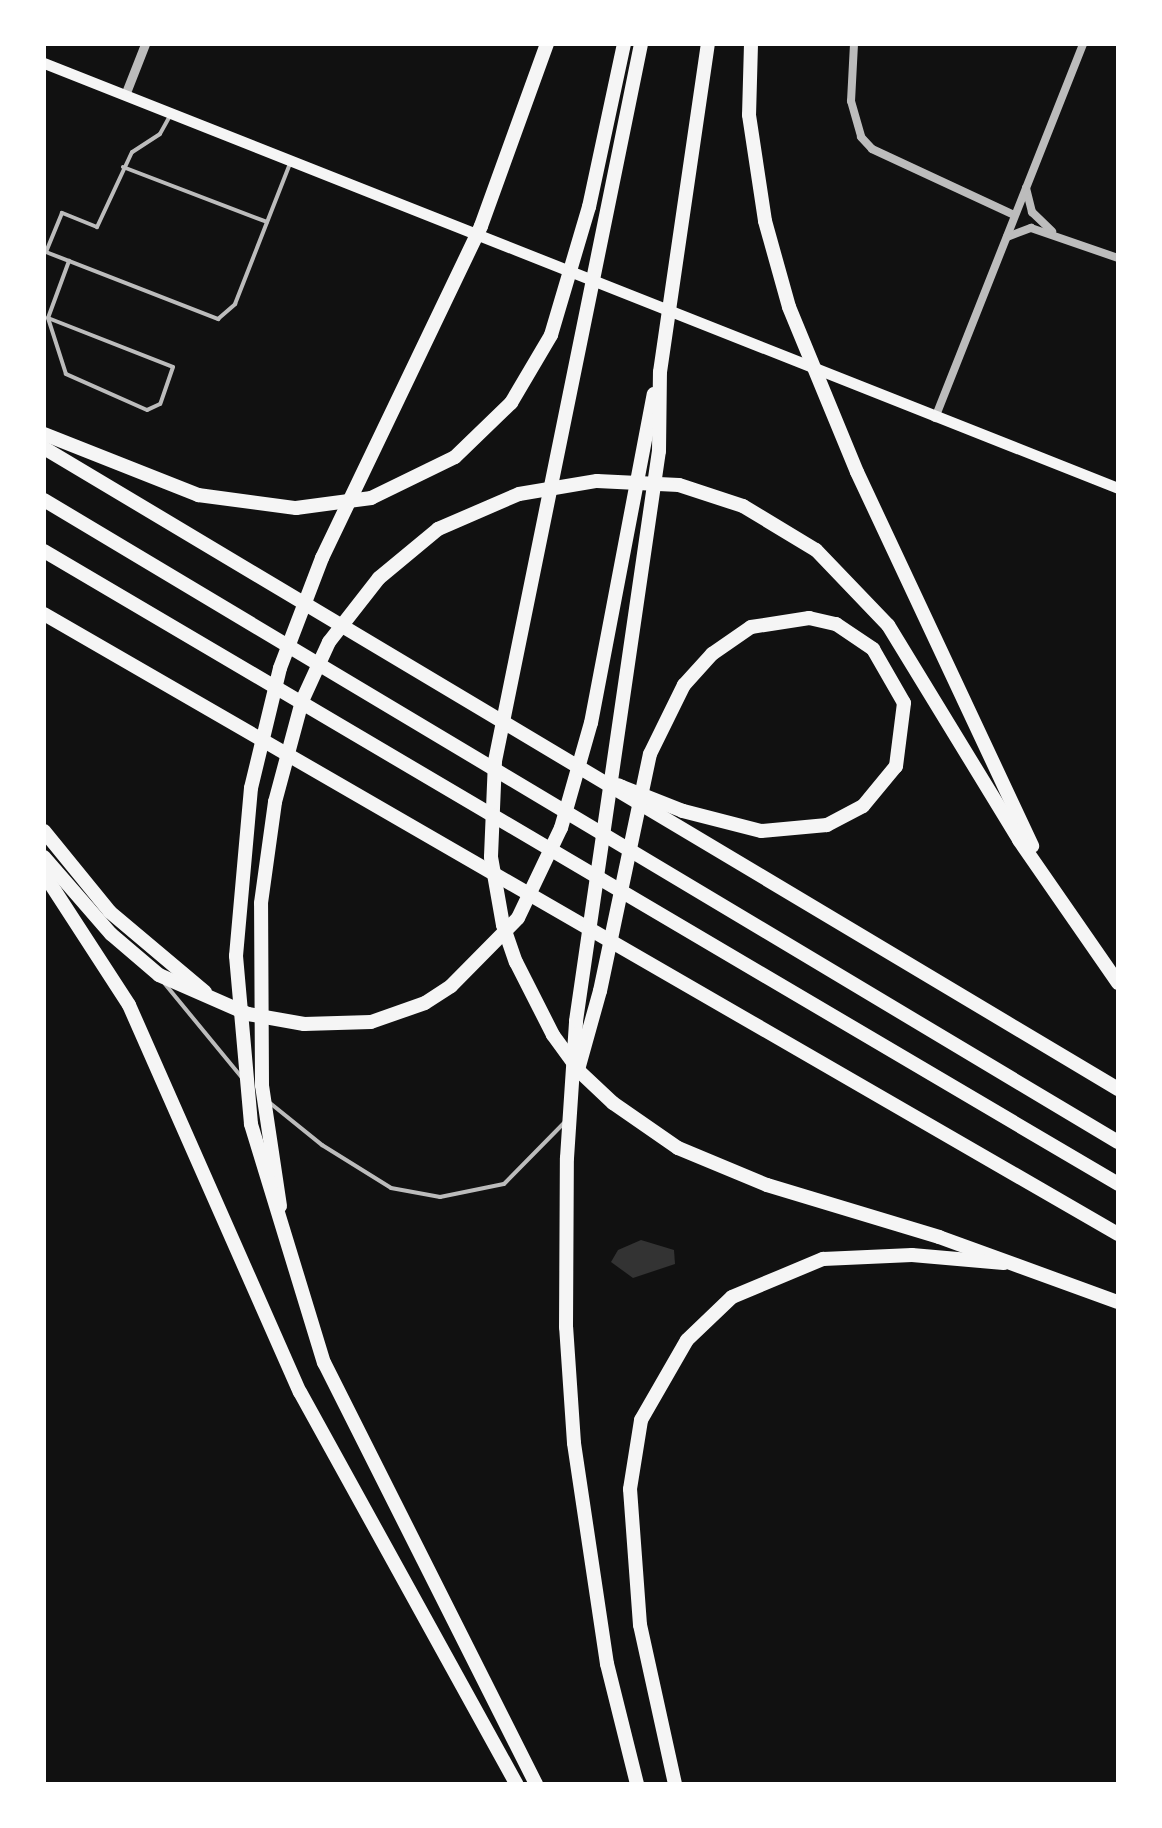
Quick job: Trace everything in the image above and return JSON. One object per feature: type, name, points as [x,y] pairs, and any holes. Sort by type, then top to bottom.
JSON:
[{"type":"highway","points":[[536,1784],[324,1363],[300,1298],[242,1067],[236,956],[251,788],[280,668],[300,613],[446,299],[505,163],[547,44]]},
{"type":"highway","points":[[44,434],[198,495],[263,506],[334,505],[409,483],[455,457],[511,403],[551,335],[589,207],[624,44]]},
{"type":"highway","points":[[641,44],[512,664],[491,807],[491,857],[503,925],[553,1035],[580,1072],[650,1132],[767,1185],[1014,1263],[1118,1302]]},
{"type":"highway","points":[[44,857],[111,934],[159,975],[225,1007],[304,1024],[371,1022],[425,1003],[451,986],[518,918],[561,828],[591,723],[640,447],[660,372],[708,44]]},
{"type":"highway","points":[[751,44],[749,115],[765,221],[789,307],[857,472],[1052,890]]},
{"type":"highway","points":[[637,1784],[607,1664],[574,1443],[566,1312],[569,1117],[582,981],[659,451],[660,372]]},
{"type":"highway","points":[[44,448],[1118,1089]]},
{"type":"highway","points":[[270,1182],[262,1085],[259,955],[275,802],[309,681],[360,598],[438,529],[519,494],[597,481],[679,485],[743,506],[816,550],[888,625],[1052,890],[1118,983]]},
{"type":"highway","points":[[44,500],[1118,1142]]},
{"type":"highway","points":[[44,551],[1118,1184]]},
{"type":"highway","points":[[44,614],[1118,1234]]},
{"type":"highway","points":[[558,757],[723,823],[761,831],[806,830],[845,818],[879,791],[896,766],[904,703],[887,665],[858,636],[836,624],[781,619],[751,627],[712,654],[684,685],[650,754],[600,991],[571,1093]]},
{"type":"highway","points":[[44,831],[132,933],[225,1007]]},
{"type":"highway","points":[[44,874],[129,1005],[300,1392],[516,1784]]},
{"type":"highway","points":[[675,1784],[640,1625],[630,1489],[641,1420],[687,1340],[732,1297],[823,1259],[912,1255],[1014,1263]]},
{"type":"main road","points":[[44,63],[935,419],[1118,488]]},
{"type":"street","points":[[125,95],[145,44]]},
{"type":"street","points":[[854,44],[851,101],[861,137],[872,149],[1014,215]]},
{"type":"street","points":[[935,419],[1083,44]]},
{"type":"street","points":[[1026,188],[1032,212],[1053,232]]},
{"type":"street","points":[[1004,239],[1031,228],[1053,232],[1118,258]]},
{"type":"lane","points":[[171,114],[160,134],[132,152],[97,227],[62,213],[46,252],[218,319],[235,304],[291,161]]},
{"type":"lane","points":[[123,167],[268,222]]},
{"type":"lane","points":[[48,318],[173,367],[160,404],[147,410],[66,374],[48,318],[69,261]]},
{"type":"lane","points":[[159,975],[215,1050],[248,1084],[322,1145],[391,1188],[440,1197],[504,1184],[538,1155],[569,1117]]},
{"type":"shaded area","points":[[641,1240],[674,1250],[675,1264],[633,1278],[611,1262],[618,1250]]}]
